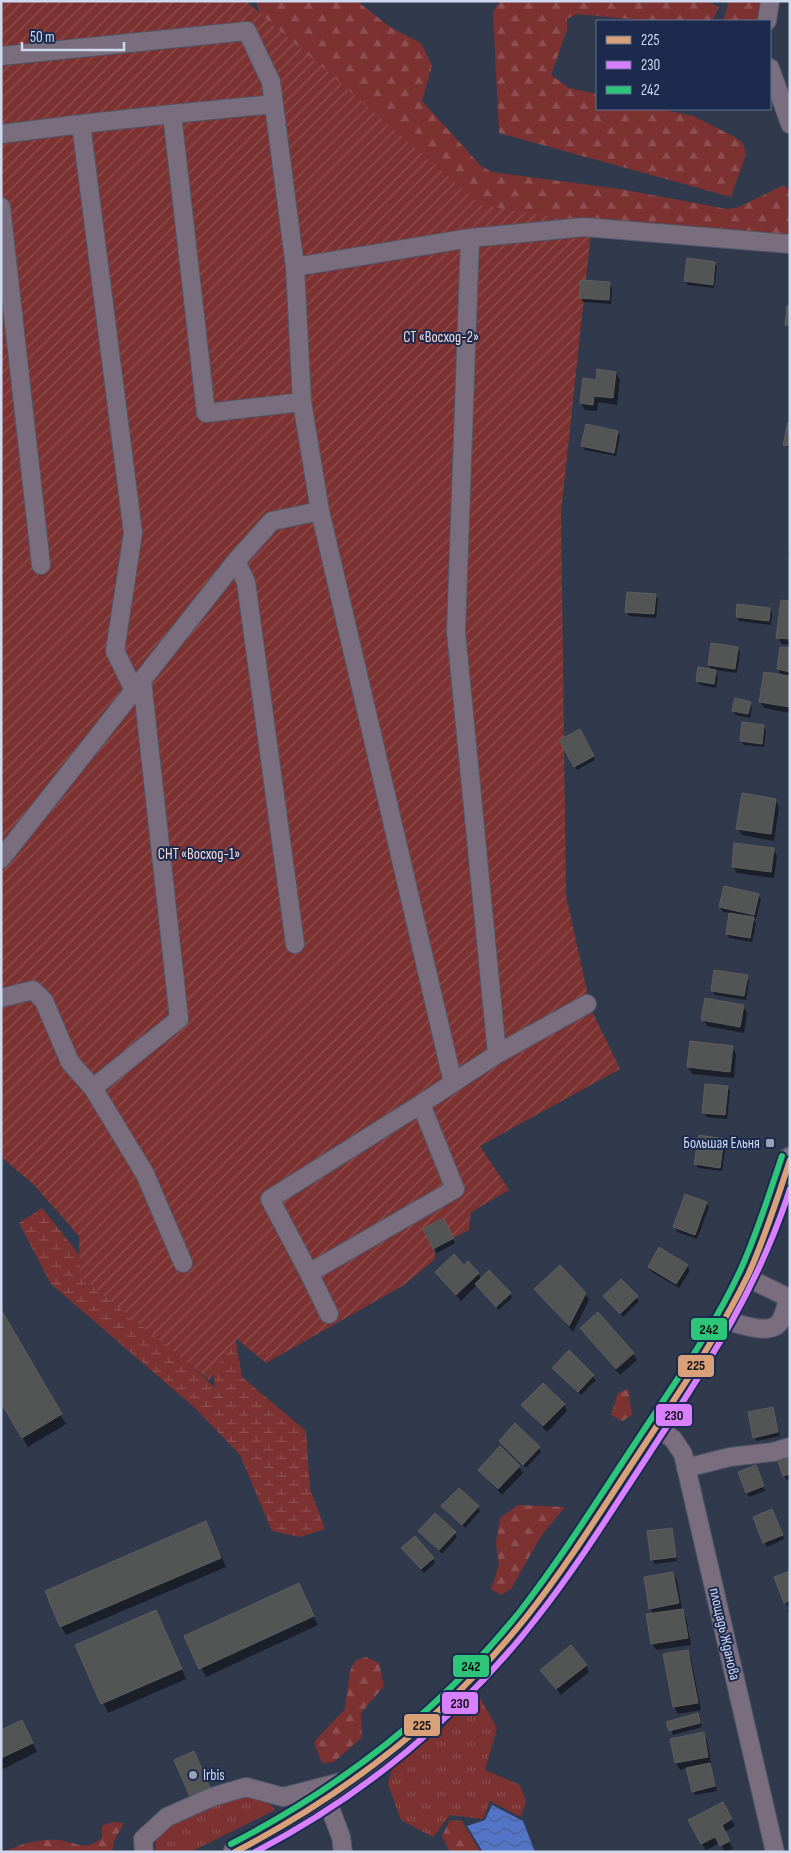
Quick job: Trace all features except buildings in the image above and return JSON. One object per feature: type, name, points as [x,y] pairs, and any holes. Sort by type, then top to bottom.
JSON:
[{"type":"main road","points":[[235,1852],[296,1820],[357,1778],[431,1718],[468,1684],[510,1638],[555,1580],[656,1427],[723,1320],[759,1250],[788,1173]]},
{"type":"street","points":[[767,20],[770,1]]},
{"type":"street","points":[[1,56],[247,32],[271,82],[295,267],[302,402],[320,511],[454,1083]]},
{"type":"street","points":[[771,71],[790,124]]},
{"type":"street","points":[[1,134],[274,104]]},
{"type":"street","points":[[172,114],[206,413],[302,402]]},
{"type":"street","points":[[81,124],[132,532],[115,651],[138,685],[179,1019],[93,1088]]},
{"type":"street","points":[[1,207],[41,565]]},
{"type":"street","points":[[295,267],[470,238],[584,227],[790,244]]},
{"type":"street","points":[[470,238],[456,632],[497,1054]]},
{"type":"street","points":[[1,858],[236,561],[272,521],[320,511]]},
{"type":"street","points":[[236,561],[246,582],[295,944]]},
{"type":"street","points":[[1,998],[33,990],[44,1001],[70,1062],[93,1088],[145,1174],[183,1263]]},
{"type":"street","points":[[329,1314],[270,1199],[497,1054],[588,1004]]},
{"type":"street","points":[[309,1273],[455,1189],[421,1104]]},
{"type":"street","points":[[723,1320],[764,1329],[775,1327],[781,1321],[789,1298],[746,1276]]},
{"type":"street","name":"площадь Жданова","points":[[656,1427],[673,1439],[683,1454],[775,1852]]},
{"type":"street","points":[[686,1468],[730,1456],[773,1452],[790,1446]]},
{"type":"street","points":[[144,1852],[143,1838],[167,1817],[212,1797],[246,1787],[283,1797],[357,1778]]},
{"type":"street","points":[[327,1800],[341,1837],[343,1852]]},
{"type":"green space","points":[[1,1],[246,1],[481,205],[592,223],[561,512],[566,895],[591,1009],[620,1069],[480,1146],[509,1190],[471,1212],[469,1230],[434,1248],[435,1259],[404,1285],[266,1363],[237,1339],[209,1380],[80,1276],[79,1236],[33,1184],[1,1157]]},
{"type":"green space","points":[[256,1],[357,1],[390,27],[421,43],[432,65],[422,101],[481,166],[492,172],[620,189],[727,209],[739,207],[784,185],[790,191],[790,237],[489,225],[270,49]]},
{"type":"green space","points":[[500,1],[707,1],[719,7],[712,20],[638,20],[577,14],[567,19],[567,30],[551,75],[569,88],[596,94],[596,110],[665,110],[693,116],[733,136],[743,143],[746,154],[731,197],[499,133],[493,12]]},
{"type":"green space","points":[[729,1],[768,1],[765,20],[723,20]]},
{"type":"green space","points":[[42,1208],[93,1272],[215,1388],[212,1359],[217,1233],[242,1377],[306,1431],[310,1489],[325,1529],[300,1537],[272,1531],[240,1455],[195,1408],[51,1284],[19,1223]]},
{"type":"green space","points":[[628,1389],[632,1415],[622,1421],[611,1415],[618,1393]]},
{"type":"green space","points":[[518,1505],[565,1507],[541,1536],[511,1589],[501,1595],[491,1589],[499,1565],[496,1543],[500,1518]]},
{"type":"green space","points":[[366,1657],[379,1663],[384,1686],[361,1713],[362,1737],[334,1762],[322,1763],[314,1742],[345,1709],[350,1671],[355,1661]]},
{"type":"green space","points":[[476,1691],[497,1728],[485,1770],[520,1785],[526,1801],[521,1817],[490,1801],[483,1819],[450,1815],[433,1837],[401,1820],[388,1784],[393,1766],[442,1729]]},
{"type":"green space","points":[[235,1796],[252,1797],[262,1800],[275,1810],[190,1852],[155,1852],[156,1841],[166,1824]]},
{"type":"green space","points":[[450,1820],[462,1821],[480,1852],[450,1852],[442,1836]]},
{"type":"green space","points":[[112,1822],[124,1823],[114,1841],[112,1852],[4,1852],[23,1844],[43,1840],[57,1840],[80,1845],[90,1844],[102,1838],[102,1826]]},
{"type":"water","points":[[492,1805],[523,1821],[535,1852],[483,1852],[467,1826],[485,1820]]},
{"type":"transit line","name":"242","points":[[231,1844],[312,1797],[351,1771],[388,1742],[458,1680],[521,1610],[579,1529],[690,1360],[729,1294],[763,1214],[782,1156]]},
{"type":"transit line","name":"225","points":[[235,1852],[317,1804],[356,1778],[394,1749],[430,1719],[464,1686],[527,1616],[586,1534],[724,1320],[754,1261],[771,1218],[790,1160]]},
{"type":"transit line","name":"230","points":[[255,1852],[334,1806],[407,1751],[475,1689],[535,1620],[594,1538],[729,1326],[762,1261],[790,1189]]},
{"type":"place","name":"Большая Ельня","points":[[770,1143]]},
{"type":"place","name":"Irbis","points":[[193,1775]]},
{"type":"park label","name":"СТ «Восход-2»","points":[[441,337]]},
{"type":"park label","name":"СНТ «Восход-1»","points":[[199,854]]}]
